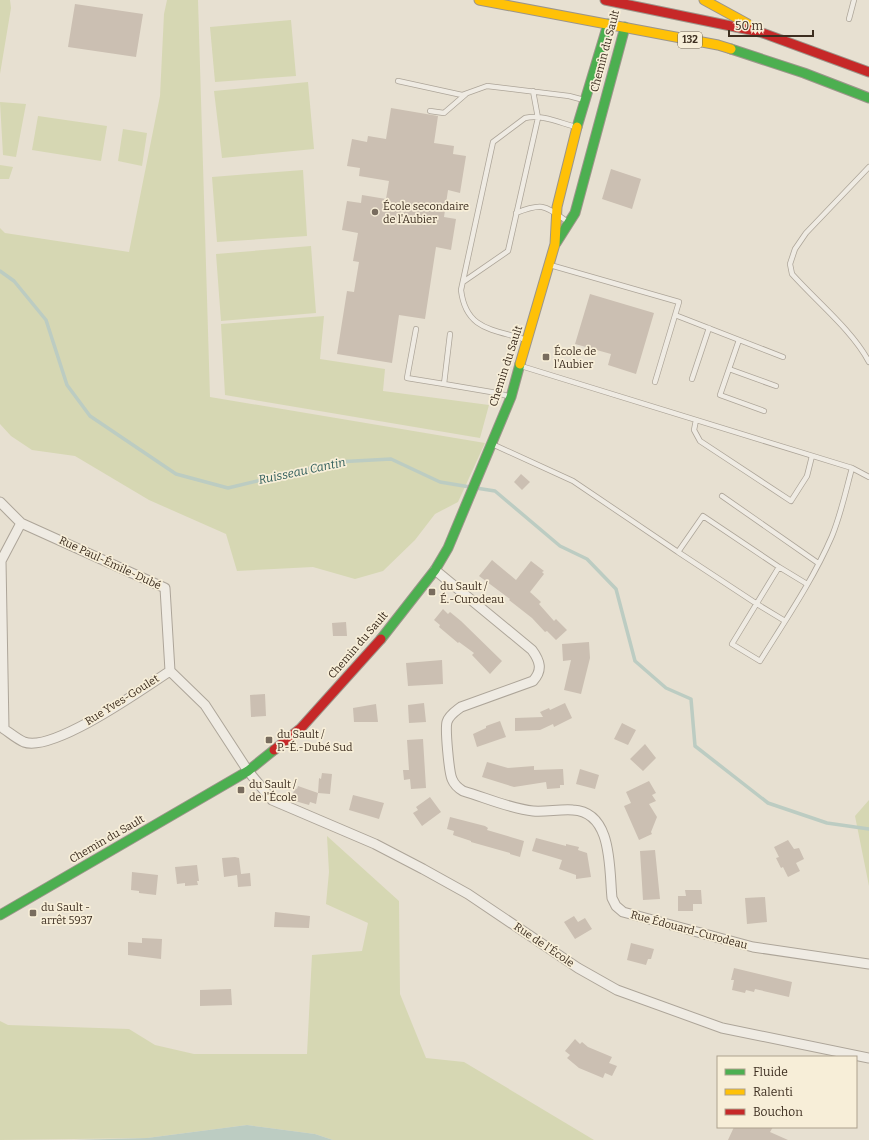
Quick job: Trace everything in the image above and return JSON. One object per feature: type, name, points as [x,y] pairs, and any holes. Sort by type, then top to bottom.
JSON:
[{"type":"street","name":"132","points":[[479,0],[610,8],[804,73],[869,98]]},
{"type":"street","points":[[704,0],[760,32]]},
{"type":"street","name":"132","points":[[610,8],[628,13],[760,32],[869,72]]},
{"type":"street","name":"Chemin du Sault","points":[[556,244],[557,214],[610,8]]},
{"type":"street","name":"Chemin du Sault","points":[[0,915],[248,771],[300,728],[388,631],[435,570],[448,548],[510,397],[556,244],[575,213],[628,13]]},
{"type":"street","name":"Rue Paul-Émile-Dubé","points":[[0,502],[21,523],[165,588],[170,670]]},
{"type":"street","name":"Rue Yves-Goulet","points":[[21,523],[1,561],[4,729],[25,743],[52,741],[106,713],[170,670]]},
{"type":"street","name":"Rue Édouard-Curodeau","points":[[435,570],[532,650],[540,665],[539,675],[533,681],[461,707],[453,712],[447,722],[446,732],[452,779],[456,786],[462,790],[525,810],[583,811],[595,818],[601,827],[605,839],[612,898],[616,906],[623,912],[752,947],[869,964]]},
{"type":"street","points":[[170,670],[206,705],[248,771]]},
{"type":"street","name":"Rue de l'École","points":[[248,771],[272,800],[375,844],[423,869],[468,894],[578,968],[617,990],[722,1028],[869,1058]]},
{"type":"lane","points":[[849,19],[854,0]]},
{"type":"lane","points":[[398,81],[466,94]]},
{"type":"lane","points":[[430,111],[444,113],[466,94],[487,86],[533,91],[586,100]]},
{"type":"lane","points":[[463,282],[508,251],[538,118],[533,91]]},
{"type":"lane","points":[[527,340],[478,324],[467,314],[463,304],[461,290],[493,142],[525,118],[549,119],[578,128]]},
{"type":"lane","points":[[869,168],[806,233],[795,249],[790,264],[792,274],[851,336],[864,352],[869,362]]},
{"type":"lane","points":[[516,213],[538,206],[543,206],[569,222]]},
{"type":"lane","points":[[549,265],[679,302],[655,382]]},
{"type":"lane","points":[[675,315],[783,357]]},
{"type":"lane","points":[[692,379],[709,328]]},
{"type":"lane","points":[[416,329],[407,378],[497,393],[510,397]]},
{"type":"lane","points":[[444,384],[450,334]]},
{"type":"lane","points":[[739,340],[720,395],[764,411]]},
{"type":"lane","points":[[520,366],[852,468],[869,477]]},
{"type":"lane","points":[[729,369],[776,386]]},
{"type":"lane","points":[[696,420],[694,430],[700,441],[791,500],[807,476],[812,456]]},
{"type":"lane","points":[[491,444],[574,481],[678,552],[785,621]]},
{"type":"lane","points":[[780,567],[732,644],[760,661],[807,584],[832,535],[852,468]]},
{"type":"lane","points":[[722,496],[818,563]]},
{"type":"lane","points":[[678,552],[704,516],[807,584]]},
{"type":"green space","points":[[0,0],[10,0],[11,8],[0,74]]},
{"type":"green space","points":[[167,0],[198,0],[210,397],[485,443],[458,502],[435,514],[415,540],[383,571],[355,579],[313,567],[237,571],[226,534],[149,500],[75,456],[32,450],[11,436],[0,424],[0,228],[5,233],[129,252],[160,96],[164,14]]},
{"type":"green space","points":[[291,20],[296,76],[215,82],[210,27]]},
{"type":"green space","points":[[308,82],[314,149],[222,158],[214,91]]},
{"type":"green space","points":[[0,102],[26,104],[16,157],[3,155]]},
{"type":"green space","points":[[38,116],[107,126],[101,161],[32,150]]},
{"type":"green space","points":[[123,129],[147,133],[142,166],[118,161]]},
{"type":"green space","points":[[0,165],[13,167],[9,179],[0,179]]},
{"type":"green space","points":[[303,170],[307,236],[217,242],[212,177]]},
{"type":"green space","points":[[311,246],[316,313],[221,321],[216,254]]},
{"type":"green space","points":[[324,316],[320,359],[385,369],[383,391],[489,405],[480,438],[225,395],[221,324]]},
{"type":"green space","points":[[869,800],[869,886],[855,816]]},
{"type":"green space","points":[[327,836],[399,901],[400,994],[426,1058],[464,1062],[594,1140],[333,1140],[315,1134],[247,1125],[147,1138],[0,1140],[0,1021],[8,1025],[129,1029],[155,1045],[194,1054],[307,1054],[312,955],[362,951],[368,923],[326,904],[329,872]]},
{"type":"shaded area","points":[[247,1125],[315,1134],[333,1140],[74,1140],[147,1138]]},
{"type":"building","points":[[75,4],[143,14],[136,57],[68,47]]},
{"type":"building","points":[[391,108],[438,116],[434,143],[454,146],[453,154],[466,156],[460,193],[448,190],[444,217],[456,219],[451,250],[436,247],[425,319],[399,315],[392,363],[337,354],[347,291],[354,292],[359,262],[353,261],[358,233],[342,230],[347,201],[361,203],[362,195],[386,199],[389,181],[359,176],[360,168],[347,166],[352,139],[367,142],[368,136],[386,139]]},
{"type":"building","points":[[611,169],[641,179],[632,209],[602,199]]},
{"type":"building","points":[[590,294],[654,313],[636,374],[608,365],[611,354],[575,344]]},
{"type":"building","points":[[521,474],[530,482],[522,490],[514,482]]},
{"type":"building","points":[[492,560],[516,580],[531,561],[544,571],[542,572],[544,574],[530,592],[541,602],[539,604],[554,621],[556,619],[567,630],[556,640],[509,600],[510,599],[479,576]]},
{"type":"building","points":[[443,609],[448,614],[450,612],[461,621],[502,661],[490,674],[472,655],[474,653],[459,642],[458,643],[439,627],[440,625],[434,620]]},
{"type":"building","points":[[346,622],[347,636],[333,636],[332,623]]},
{"type":"building","points":[[589,642],[590,658],[581,694],[564,690],[571,660],[563,661],[562,644]]},
{"type":"building","points":[[442,660],[443,684],[408,686],[406,663]]},
{"type":"building","points":[[265,694],[266,716],[251,717],[250,695]]},
{"type":"building","points":[[424,703],[426,722],[409,723],[408,705]]},
{"type":"building","points":[[565,703],[572,718],[554,727],[553,724],[540,730],[515,731],[515,718],[543,717],[540,712],[549,708],[550,710]]},
{"type":"building","points":[[376,704],[378,722],[354,722],[353,708]]},
{"type":"building","points":[[500,721],[506,737],[477,747],[473,734],[486,728],[486,726]]},
{"type":"building","points":[[622,723],[636,730],[628,745],[614,739]]},
{"type":"building","points":[[423,739],[426,788],[411,789],[410,779],[404,780],[403,770],[409,770],[407,740]]},
{"type":"building","points":[[645,744],[656,758],[643,771],[630,759]]},
{"type":"building","points":[[487,762],[508,768],[534,766],[534,770],[563,769],[564,785],[560,785],[560,788],[547,789],[546,782],[514,787],[482,777]]},
{"type":"building","points":[[580,769],[599,775],[595,789],[576,784]]},
{"type":"building","points":[[322,773],[332,774],[330,794],[318,793],[319,778],[321,779]]},
{"type":"building","points":[[649,781],[656,793],[652,795],[656,801],[649,804],[657,817],[651,832],[652,834],[639,840],[624,806],[631,803],[626,792]]},
{"type":"building","points":[[298,786],[318,793],[316,804],[310,802],[309,805],[295,801],[296,798],[292,796],[295,788],[297,789]]},
{"type":"building","points":[[353,795],[384,803],[379,819],[349,810]]},
{"type":"building","points":[[430,797],[441,812],[422,826],[413,813],[418,810],[416,807]]},
{"type":"building","points":[[450,817],[485,826],[488,828],[487,830],[524,841],[520,857],[453,835],[454,831],[447,829]]},
{"type":"building","points":[[536,838],[566,846],[566,844],[579,847],[578,850],[587,853],[591,877],[576,879],[576,875],[559,869],[562,860],[532,851]]},
{"type":"building","points":[[788,840],[794,849],[799,848],[804,859],[796,863],[800,871],[788,877],[776,858],[779,857],[774,847]]},
{"type":"building","points":[[655,850],[660,899],[643,900],[640,851]]},
{"type":"building","points":[[222,858],[239,858],[241,874],[250,873],[251,886],[238,887],[237,875],[224,877]]},
{"type":"building","points":[[197,865],[198,885],[185,886],[185,883],[177,884],[175,867]]},
{"type":"building","points":[[132,872],[158,875],[156,895],[139,893],[139,891],[131,890]]},
{"type":"building","points":[[685,890],[701,890],[702,904],[693,904],[693,911],[678,911],[678,896],[686,896]]},
{"type":"building","points":[[765,897],[767,922],[747,924],[745,898]]},
{"type":"building","points":[[275,912],[310,916],[309,928],[274,927]]},
{"type":"building","points":[[574,916],[578,922],[585,918],[592,929],[575,939],[564,922]]},
{"type":"building","points":[[142,938],[162,939],[161,959],[128,955],[128,942],[142,943]]},
{"type":"building","points":[[631,943],[654,949],[651,959],[648,959],[646,965],[627,960]]},
{"type":"building","points":[[734,968],[792,982],[789,997],[755,989],[754,992],[746,990],[745,993],[732,990],[734,980],[731,980]]},
{"type":"building","points":[[231,989],[232,1005],[200,1006],[200,990]]},
{"type":"building","points":[[575,1039],[580,1044],[582,1042],[588,1047],[612,1057],[609,1063],[617,1066],[612,1076],[605,1073],[603,1078],[579,1068],[567,1058],[570,1055],[565,1051]]},
{"type":"building","points":[[734,1128],[772,1128],[770,1132],[788,1140],[728,1140]]},
{"type":"waterway","name":"Ruisseau Cantin","points":[[0,271],[14,281],[46,320],[67,385],[90,416],[176,474],[228,488],[336,462],[391,459],[440,482],[470,487]]},
{"type":"waterway","name":"Ruisseau Cantin","points":[[476,488],[495,491],[560,546],[587,559],[616,589],[635,661],[666,688],[691,699],[695,746],[768,803],[827,823],[869,829]]},
{"type":"traffic: fast","points":[[577,127],[608,24]]},
{"type":"traffic: fast","points":[[556,243],[575,213],[625,27]]},
{"type":"traffic: fast","points":[[731,49],[804,73],[869,98]]},
{"type":"traffic: fast","points":[[381,639],[435,570],[448,548],[511,397],[520,364]]},
{"type":"traffic: fast","points":[[0,915],[248,771],[274,750]]},
{"type":"traffic: slow","points":[[479,0],[718,45],[731,49]]},
{"type":"traffic: slow","points":[[704,0],[748,24]]},
{"type":"traffic: slow","points":[[520,364],[555,244],[557,207],[577,127]]},
{"type":"traffic: jam","points":[[605,0],[760,32],[869,72]]},
{"type":"traffic: jam","points":[[274,750],[301,728],[381,639]]},
{"type":"place","name":"École secondaire de l'Aubier","points":[[375,212]]},
{"type":"place","name":"École de l'Aubier","points":[[546,357]]},
{"type":"place","name":"du Sault / É.-Curodeau","points":[[432,592]]},
{"type":"place","name":"du Sault / P.-É.-Dubé Sud","points":[[269,740]]},
{"type":"place","name":"du Sault / de l'École","points":[[241,790]]},
{"type":"place","name":"du Sault - arrêt 5937","points":[[33,913]]}]
